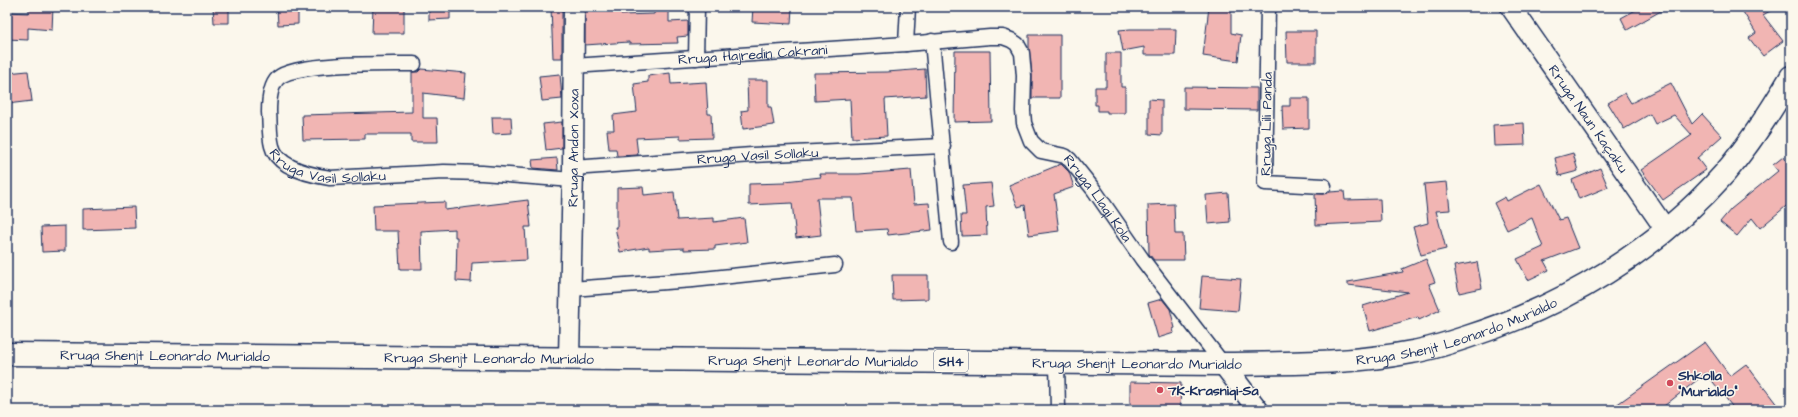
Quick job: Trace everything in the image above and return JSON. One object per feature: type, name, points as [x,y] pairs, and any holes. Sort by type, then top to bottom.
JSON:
[{"type":"main road","name":"Rruga Shenjt Leonardo Murialdo","points":[[7,354],[1223,364],[1341,360],[1413,352],[1493,329],[1536,311],[1582,288],[1624,261],[1666,230],[1694,205],[1724,174],[1789,86]]},
{"type":"street","name":"Rruga Andon Xoxa","points":[[569,358],[573,174],[574,7]]},
{"type":"street","points":[[696,58],[697,7]]},
{"type":"street","points":[[906,44],[908,7]]},
{"type":"street","name":"Rruga Lili Panda","points":[[1268,7],[1266,183],[1324,186]]},
{"type":"street","name":"Rruga Naun Kaçaku","points":[[1511,7],[1666,230]]},
{"type":"street","name":"Rruga Llaqi Kola","points":[[932,41],[1003,37],[1017,44],[1022,53],[1023,62],[1024,123],[1031,141],[1041,151],[1065,156],[1070,160],[1094,190],[1142,259],[1223,364]]},
{"type":"street","name":"Rruga Hajredin Cakrani","points":[[573,66],[932,41]]},
{"type":"street","points":[[932,41],[951,242]]},
{"type":"street","name":"Rruga Vasil Sollaku","points":[[414,64],[335,65],[285,74],[274,84],[269,104],[272,146],[276,155],[285,163],[298,169],[313,175],[330,178],[444,172],[573,174],[752,155],[943,146]]},
{"type":"street","points":[[571,289],[693,280],[835,264]]},
{"type":"street","points":[[1057,362],[1058,410]]},
{"type":"street","points":[[1223,364],[1258,410]]},
{"type":"building","points":[[29,7],[53,7],[52,30],[28,28],[28,40],[7,39],[7,12],[29,13]]},
{"type":"building","points":[[213,7],[229,7],[229,23],[214,23]]},
{"type":"building","points":[[277,7],[298,7],[298,24],[278,25]]},
{"type":"building","points":[[373,7],[404,7],[404,33],[372,33]]},
{"type":"building","points":[[429,7],[450,7],[450,19],[429,20]]},
{"type":"building","points":[[551,7],[562,7],[562,58],[553,58]]},
{"type":"building","points":[[585,7],[620,7],[621,15],[654,14],[655,7],[669,7],[669,22],[688,21],[688,36],[677,37],[678,43],[629,44],[629,42],[585,45]]},
{"type":"building","points":[[753,7],[792,7],[791,24],[752,22]]},
{"type":"building","points":[[1209,7],[1231,7],[1231,33],[1241,35],[1238,61],[1203,56]]},
{"type":"building","points":[[1641,7],[1668,7],[1627,30],[1621,18]]},
{"type":"building","points":[[1740,7],[1777,7],[1763,15],[1783,41],[1763,56],[1749,38],[1756,33]]},
{"type":"building","points":[[1176,29],[1175,55],[1144,55],[1144,47],[1123,51],[1119,30]]},
{"type":"building","points":[[1286,31],[1316,31],[1316,62],[1287,62]]},
{"type":"building","points":[[1029,35],[1060,35],[1060,98],[1032,98]]},
{"type":"building","points":[[955,51],[990,51],[991,121],[954,122]]},
{"type":"building","points":[[1106,53],[1121,53],[1121,87],[1125,87],[1125,113],[1107,113],[1107,111],[1098,111],[1098,105],[1095,105],[1095,87],[1106,87]]},
{"type":"building","points":[[421,69],[466,73],[464,98],[423,93],[423,118],[437,118],[438,142],[411,142],[411,134],[365,134],[365,139],[303,140],[302,115],[412,112],[412,72],[418,72]]},
{"type":"building","points":[[925,69],[926,96],[885,99],[887,136],[852,138],[850,99],[815,101],[814,73],[887,72]]},
{"type":"building","points":[[28,71],[32,101],[7,104],[7,73]]},
{"type":"building","points":[[670,73],[671,84],[706,82],[708,114],[711,114],[712,138],[680,139],[680,136],[636,138],[638,155],[617,156],[616,149],[609,149],[607,130],[614,130],[613,115],[637,112],[634,84],[648,82],[648,76]]},
{"type":"building","points":[[560,74],[562,99],[542,101],[539,76]]},
{"type":"building","points":[[747,80],[768,80],[768,107],[771,107],[774,125],[743,129],[741,111],[748,110]]},
{"type":"building","points":[[1671,83],[1692,124],[1702,114],[1722,136],[1697,158],[1706,170],[1663,200],[1641,170],[1692,135],[1674,115],[1655,124],[1650,114],[1624,129],[1608,103],[1625,93],[1631,103]]},
{"type":"building","points":[[1184,87],[1257,88],[1257,110],[1184,109]]},
{"type":"building","points":[[1290,98],[1309,98],[1309,128],[1283,129],[1282,106],[1290,106]]},
{"type":"building","points":[[1149,99],[1162,100],[1162,135],[1149,134]]},
{"type":"building","points":[[492,117],[511,117],[512,133],[493,134]]},
{"type":"building","points":[[562,122],[562,148],[546,150],[543,124]]},
{"type":"building","points":[[1524,123],[1525,145],[1494,146],[1493,125]]},
{"type":"building","points":[[1573,153],[1578,171],[1559,176],[1555,158]]},
{"type":"building","points":[[1783,157],[1788,163],[1791,160],[1791,202],[1760,228],[1752,218],[1737,236],[1720,222],[1731,209],[1778,171],[1773,165]]},
{"type":"building","points":[[557,158],[558,170],[533,168],[532,160]]},
{"type":"building","points":[[1061,164],[1069,172],[1074,187],[1054,194],[1059,231],[1029,235],[1025,205],[1018,207],[1009,185]]},
{"type":"building","points":[[1600,168],[1608,187],[1579,199],[1572,180]]},
{"type":"building","points":[[911,170],[914,204],[929,203],[932,230],[888,235],[887,229],[856,231],[853,198],[817,198],[821,235],[796,238],[792,203],[749,205],[749,184],[785,183],[785,181],[821,177],[820,174],[859,174]]},
{"type":"building","points":[[1447,182],[1450,210],[1436,211],[1446,249],[1421,255],[1413,227],[1428,223],[1424,184]]},
{"type":"building","points":[[991,183],[994,206],[986,207],[987,235],[962,236],[961,215],[966,215],[963,185]]},
{"type":"building","points":[[1541,184],[1559,220],[1566,218],[1578,248],[1544,261],[1549,270],[1528,280],[1517,259],[1543,247],[1532,218],[1507,230],[1494,203],[1505,197],[1507,201]]},
{"type":"building","points":[[643,187],[644,195],[674,192],[677,220],[714,218],[714,222],[744,218],[747,242],[715,246],[715,249],[684,250],[684,248],[649,250],[649,247],[620,252],[615,227],[617,227],[617,188]]},
{"type":"building","points":[[1344,191],[1345,200],[1380,199],[1381,222],[1316,225],[1315,194]]},
{"type":"building","points":[[1228,193],[1230,222],[1208,224],[1206,195]]},
{"type":"building","points":[[528,200],[531,227],[525,227],[527,260],[472,263],[471,282],[456,281],[457,237],[455,237],[455,229],[421,231],[422,269],[400,269],[398,231],[374,231],[373,205],[445,202],[445,210]]},
{"type":"building","points":[[1174,204],[1175,234],[1183,234],[1184,260],[1154,260],[1149,254],[1148,205]]},
{"type":"building","points":[[134,207],[135,228],[83,230],[83,209]]},
{"type":"building","points":[[65,226],[65,251],[42,252],[41,227]]},
{"type":"building","points":[[1426,259],[1435,282],[1429,284],[1440,310],[1419,320],[1418,317],[1370,331],[1363,306],[1408,292],[1348,285],[1348,282],[1403,272],[1402,269]]},
{"type":"building","points":[[1477,262],[1482,288],[1459,293],[1454,266]]},
{"type":"building","points":[[892,275],[928,275],[928,299],[893,300]]},
{"type":"building","points":[[1202,276],[1241,279],[1238,311],[1199,308]]},
{"type":"building","points":[[1162,299],[1170,309],[1175,328],[1173,329],[1174,333],[1158,338],[1148,303]]},
{"type":"building","points":[[1705,342],[1730,376],[1746,364],[1781,410],[1735,410],[1706,373],[1659,410],[1609,410]]},
{"type":"building","points":[[1130,382],[1181,383],[1180,410],[1130,410]]},
{"type":"place","name":"Shkolla \"Murialdo\"","points":[[1670,383]]},
{"type":"place","name":"7K-Krasniqi-Sa","points":[[1160,390]]}]
